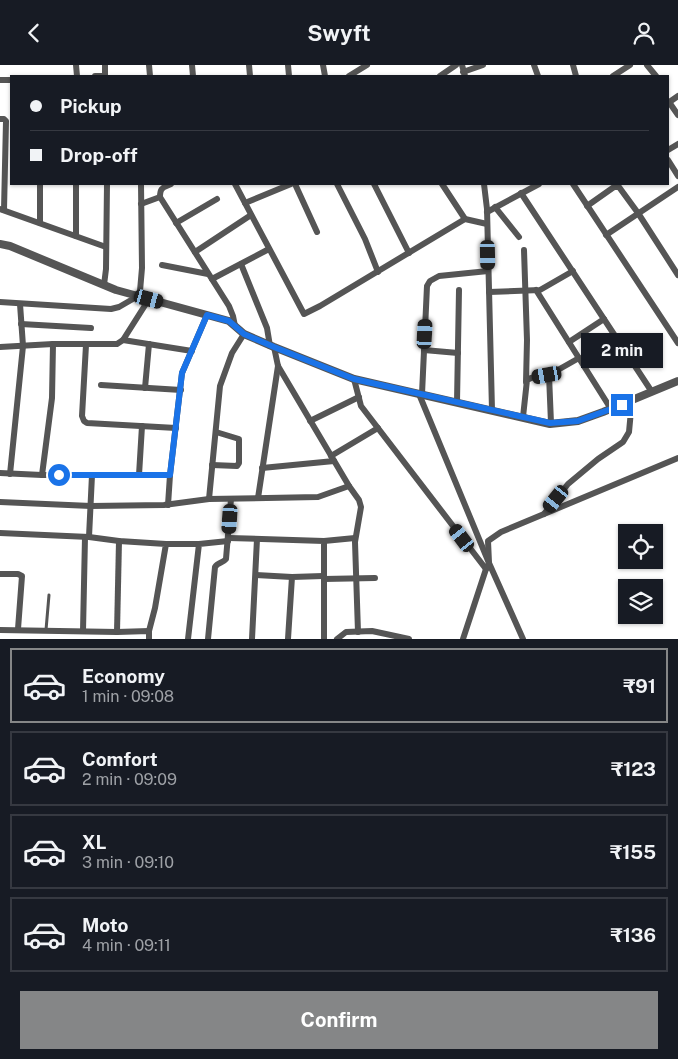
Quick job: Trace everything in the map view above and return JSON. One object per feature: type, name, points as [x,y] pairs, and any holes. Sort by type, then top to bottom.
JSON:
[{"type":"street","points":[[358,67],[367,65]]},
{"type":"street","points":[[441,75],[456,65]]},
{"type":"street","points":[[463,71],[482,65]]},
{"type":"street","points":[[615,75],[630,65]]},
{"type":"street","points":[[647,65],[655,75]]},
{"type":"street","points":[[669,104],[678,115]]},
{"type":"street","points":[[0,119],[6,121],[2,209],[106,247]]},
{"type":"street","points":[[669,161],[678,176]]},
{"type":"street","points":[[40,185],[40,223]]},
{"type":"street","points":[[76,185],[76,236]]},
{"type":"street","points":[[104,285],[106,269],[107,185]]},
{"type":"street","points":[[0,302],[111,309],[119,307],[138,296],[142,268],[141,185]]},
{"type":"street","points":[[169,185],[162,188],[160,197],[229,306],[235,326]]},
{"type":"street","points":[[236,185],[304,314],[466,219],[487,223]]},
{"type":"street","points":[[245,203],[289,185]]},
{"type":"street","points":[[295,185],[317,232]]},
{"type":"street","points":[[338,185],[365,239],[378,272]]},
{"type":"street","points":[[376,185],[410,253]]},
{"type":"street","points":[[443,185],[466,219]]},
{"type":"street","points":[[484,185],[487,211],[492,410]]},
{"type":"street","points":[[487,211],[537,185]]},
{"type":"street","points":[[574,185],[678,343]]},
{"type":"street","points":[[587,206],[614,187],[618,187],[638,213],[678,275]]},
{"type":"street","points":[[606,235],[678,187]]},
{"type":"street","points":[[521,193],[652,392]]},
{"type":"street","points":[[142,204],[160,197]]},
{"type":"street","points":[[176,223],[217,199]]},
{"type":"street","points":[[495,207],[519,237]]},
{"type":"street","points":[[195,252],[251,215]]},
{"type":"street","points":[[0,244],[10,246],[116,290],[229,321],[244,334],[272,347],[354,379],[551,423],[578,421],[678,381]]},
{"type":"street","points":[[162,265],[210,276],[241,264],[270,249]]},
{"type":"street","points":[[523,417],[527,340],[524,250]]},
{"type":"street","points":[[241,264],[267,328],[278,366],[360,503],[355,538],[358,632]]},
{"type":"street","points":[[488,271],[440,276],[430,281],[428,286],[420,394],[487,566],[523,639]]},
{"type":"street","points":[[489,291],[543,289],[572,271]]},
{"type":"street","points":[[457,402],[459,290]]},
{"type":"street","points":[[536,290],[611,409]]},
{"type":"street","points":[[0,347],[53,344],[117,344],[123,340],[149,299]]},
{"type":"street","points":[[10,474],[22,346],[20,304]]},
{"type":"street","points":[[168,505],[182,373],[207,315]]},
{"type":"street","points":[[569,342],[604,319]]},
{"type":"street","points":[[21,324],[90,329]]},
{"type":"street","points":[[209,499],[220,385],[232,353],[244,334]]},
{"type":"street","points":[[123,340],[192,351]]},
{"type":"street","points":[[42,475],[52,398],[53,344]]},
{"type":"street","points":[[145,388],[149,344]]},
{"type":"street","points":[[86,345],[82,420],[87,423],[176,428]]},
{"type":"street","points":[[424,350],[458,353]]},
{"type":"street","points":[[526,382],[531,378],[549,375],[579,358]]},
{"type":"street","points":[[258,498],[278,366]]},
{"type":"street","points":[[549,375],[551,423]]},
{"type":"street","points":[[354,379],[361,406],[487,566]]},
{"type":"street","points":[[101,385],[181,390]]},
{"type":"street","points":[[310,421],[359,397]]},
{"type":"street","points":[[543,515],[568,484],[598,459],[623,443],[629,432],[632,400]]},
{"type":"street","points":[[139,475],[142,426]]},
{"type":"street","points":[[262,468],[332,459],[378,427]]},
{"type":"street","points":[[212,465],[237,466],[239,463],[240,439],[216,432]]},
{"type":"street","points":[[463,639],[487,566],[488,541],[501,532],[678,458]]},
{"type":"street","points":[[0,473],[42,475],[170,475]]},
{"type":"street","points":[[83,631],[92,475]]},
{"type":"street","points":[[0,502],[91,506],[168,505],[209,499],[318,497],[349,486]]},
{"type":"street","points":[[208,639],[216,567],[226,559],[231,499]]},
{"type":"street","points":[[0,533],[87,537],[166,544],[199,544],[257,539],[324,541],[355,538]]},
{"type":"street","points":[[252,639],[257,539]]},
{"type":"street","points":[[117,632],[119,541]]},
{"type":"street","points":[[324,541],[324,639]]},
{"type":"street","points":[[149,639],[166,544]]},
{"type":"street","points":[[188,639],[199,544]]},
{"type":"street","points":[[0,574],[18,574],[22,576],[18,629]]},
{"type":"street","points":[[256,575],[375,578]]},
{"type":"street","points":[[288,639],[292,577]]},
{"type":"street","points":[[0,630],[149,631]]},
{"type":"street","points":[[337,639],[346,632],[372,631],[409,639]]},
{"type":"lane","points":[[46,630],[49,595]]},
{"type":"route","points":[[59,475],[170,475],[182,373],[207,315],[229,321],[244,334],[354,379],[550,423],[578,421],[622,405]]}]
